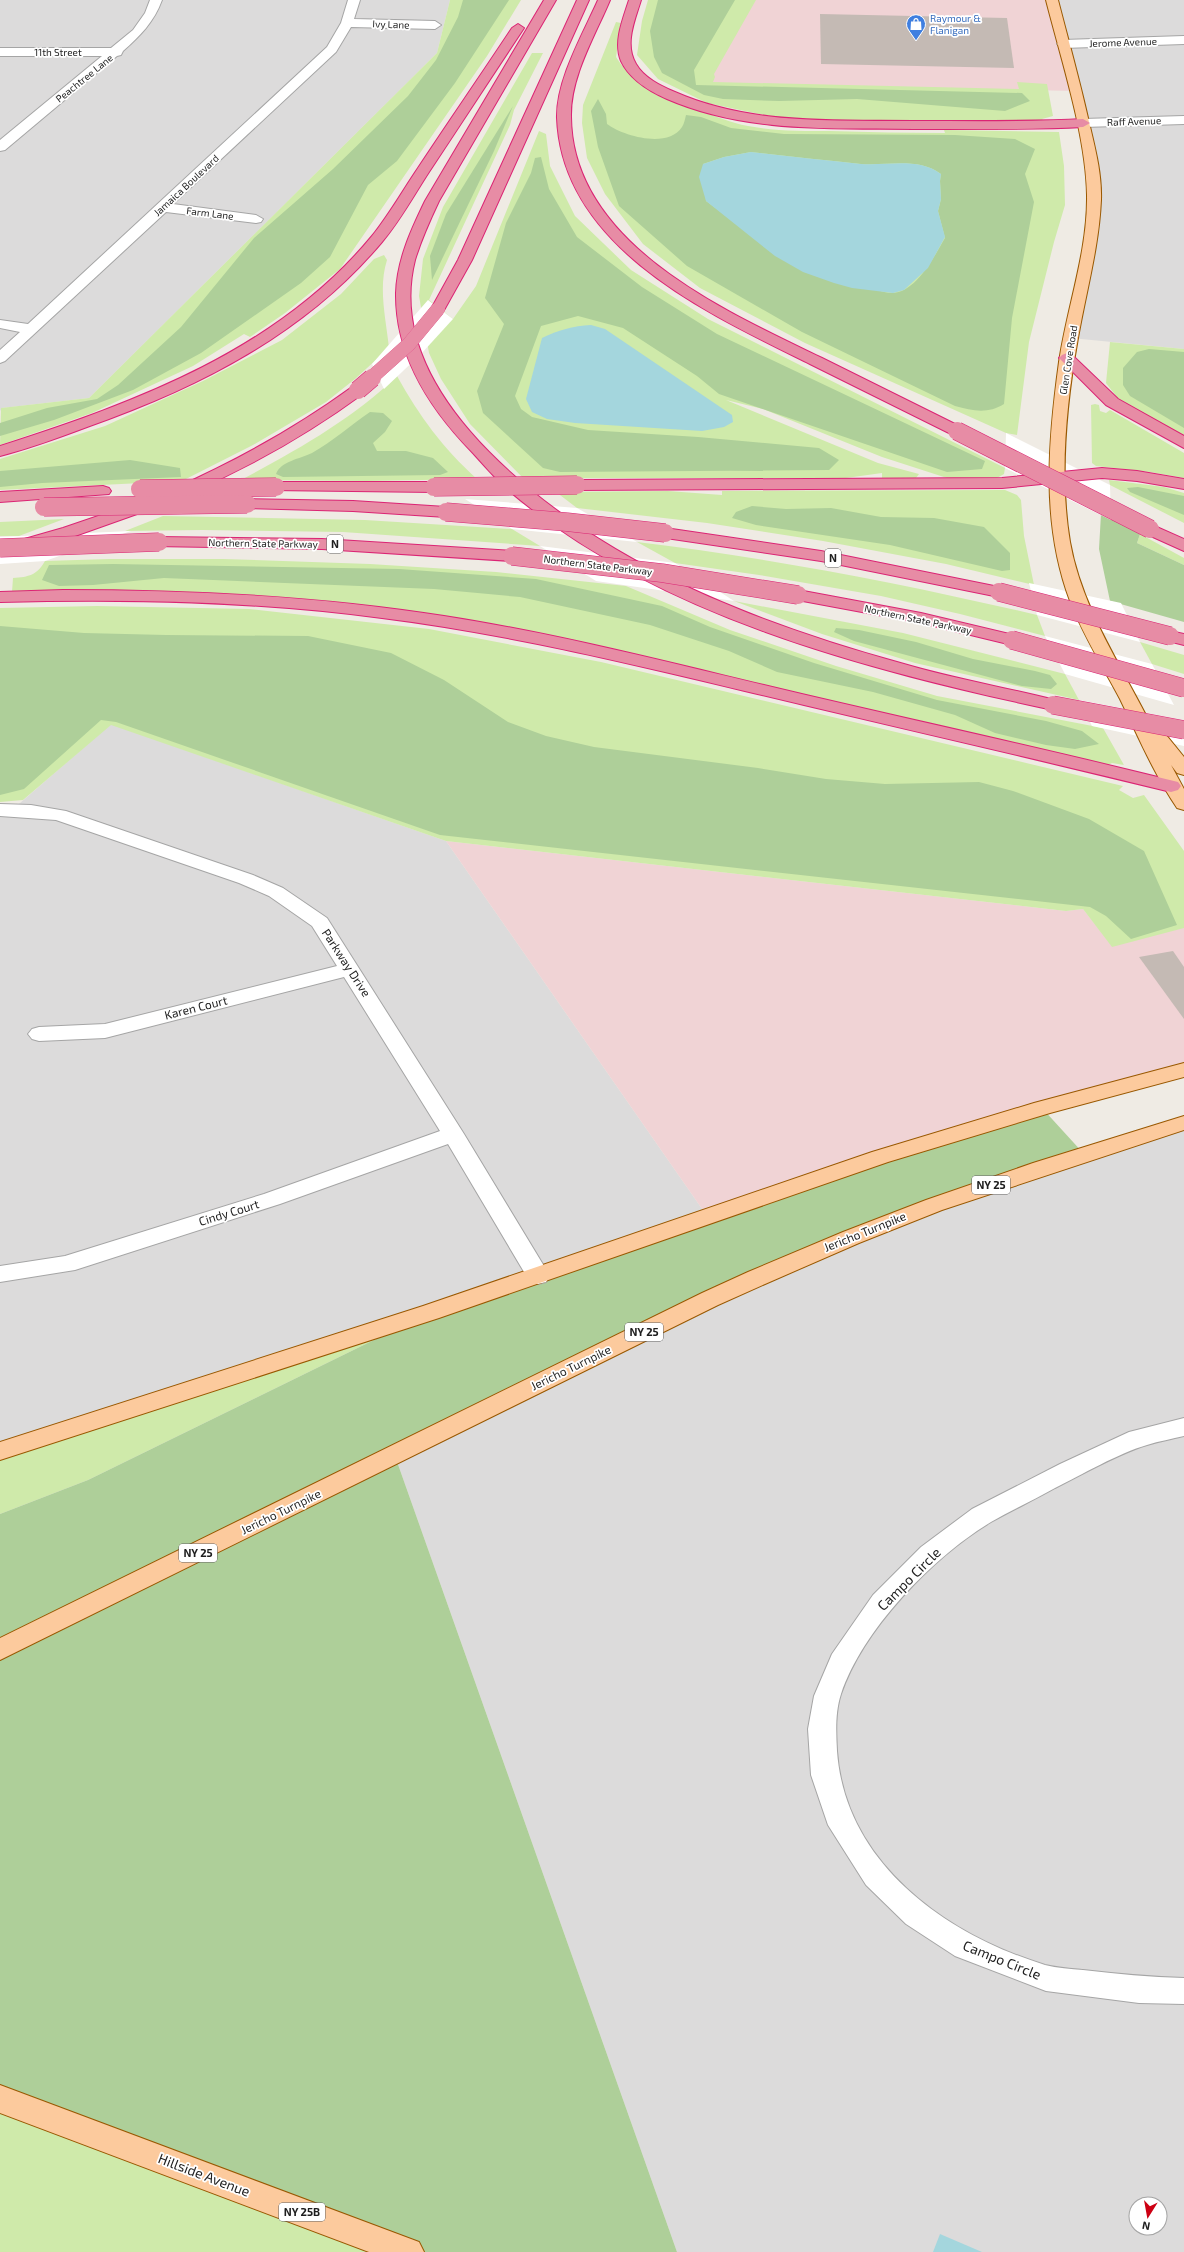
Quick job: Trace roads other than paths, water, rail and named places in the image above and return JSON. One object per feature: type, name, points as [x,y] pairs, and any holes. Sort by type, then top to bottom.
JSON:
[{"type":"highway","points":[[0,451],[85,423],[182,383],[265,338],[314,303],[353,268],[378,238],[536,0]]},
{"type":"highway","points":[[550,0],[429,205],[411,244],[406,261],[403,308],[411,348],[423,379],[448,417],[493,467],[534,503],[612,554],[664,581],[755,621],[846,653],[937,679],[1053,705],[1184,730]]},
{"type":"highway","points":[[0,552],[69,532],[142,506],[208,480],[286,439],[358,390],[409,344],[438,309],[465,260],[583,0]]},
{"type":"highway","points":[[604,0],[567,93],[564,119],[566,145],[573,173],[579,187],[600,216],[625,244],[642,259],[701,301],[750,328],[1184,546]]},
{"type":"highway","points":[[635,0],[624,45],[628,63],[639,76],[658,89],[678,99],[713,110],[764,120],[812,124],[1026,126],[1083,123]]},
{"type":"highway","points":[[1067,358],[1112,402],[1184,443]]},
{"type":"highway","points":[[0,497],[103,491],[276,487],[1002,483],[1102,473],[1137,476],[1184,484]]},
{"type":"highway","name":"N","points":[[0,510],[44,507],[247,504],[353,506],[568,522],[665,533],[821,556],[999,592],[1177,638]]},
{"type":"highway","name":"Northern State Parkway","points":[[0,548],[158,542],[322,544],[512,556],[662,573],[798,594],[921,618],[1012,640],[1184,688]]},
{"type":"highway","points":[[0,597],[130,596],[249,601],[382,613],[464,625],[617,656],[1171,786]]},
{"type":"main road","name":"Glen Cove Road","points":[[1052,0],[1083,123],[1093,180],[1093,213],[1067,358],[1058,427],[1057,477],[1059,514],[1069,572],[1078,600],[1092,630],[1135,710],[1171,786],[1184,804]]},
{"type":"main road","name":"Glen Cove Road","points":[[1135,710],[1184,768]]},
{"type":"main road","points":[[0,1451],[235,1376],[538,1276],[880,1157],[1042,1108],[1184,1070]]},
{"type":"main road","name":"Jericho Turnpike","points":[[0,1650],[710,1299],[802,1257],[898,1219],[1017,1176],[1184,1123]]},
{"type":"main road","name":"Hillside Avenue","points":[[0,2099],[408,2252]]},
{"type":"street","name":"Peachtree Lane","points":[[0,147],[116,52],[146,21],[156,0]]},
{"type":"street","name":"Jamaica Boulevard","points":[[0,358],[332,49],[347,23],[354,0]]},
{"type":"street","name":"Ivy Lane","points":[[347,23],[435,25]]},
{"type":"street","name":"Jerome Avenue","points":[[1063,44],[1184,40]]},
{"type":"street","name":"11th Street","points":[[0,52],[116,52]]},
{"type":"street","name":"Raff Avenue","points":[[1083,123],[1184,120]]},
{"type":"street","points":[[0,130],[20,130]]},
{"type":"street","name":"Farm Lane","points":[[163,207],[256,219]]},
{"type":"street","points":[[0,324],[31,329]]},
{"type":"street","name":"Parkway Drive","points":[[0,810],[44,813],[80,821],[246,879],[276,892],[320,922],[351,969],[453,1134],[538,1276]]},
{"type":"street","name":"Karen Court","points":[[39,1034],[105,1031],[351,969]]},
{"type":"street","name":"Cindy Court","points":[[0,1274],[67,1264],[272,1199],[453,1134]]},
{"type":"street","name":"Campo Circle","points":[[1184,1427],[1138,1438],[1069,1470],[981,1516],[930,1554],[882,1602],[841,1660],[828,1696],[822,1729],[825,1775],[842,1825],[876,1878],[916,1915],[965,1947],[1046,1978],[1139,1990],[1184,1992]]},
{"type":"water","points":[[751,152],[861,164],[913,164],[932,169],[941,174],[941,199],[938,211],[945,237],[928,268],[904,290],[893,293],[852,288],[803,272],[775,256],[706,201],[699,177],[703,164],[724,157]]},
{"type":"water","points":[[591,325],[605,329],[732,415],[733,422],[724,427],[702,431],[575,423],[547,419],[532,412],[526,399],[542,338],[566,329]]},
{"type":"water","points":[[940,2234],[982,2252],[933,2252]]},
{"type":"place","name":"Raymour & Flanigan","points":[[916,41]]}]
